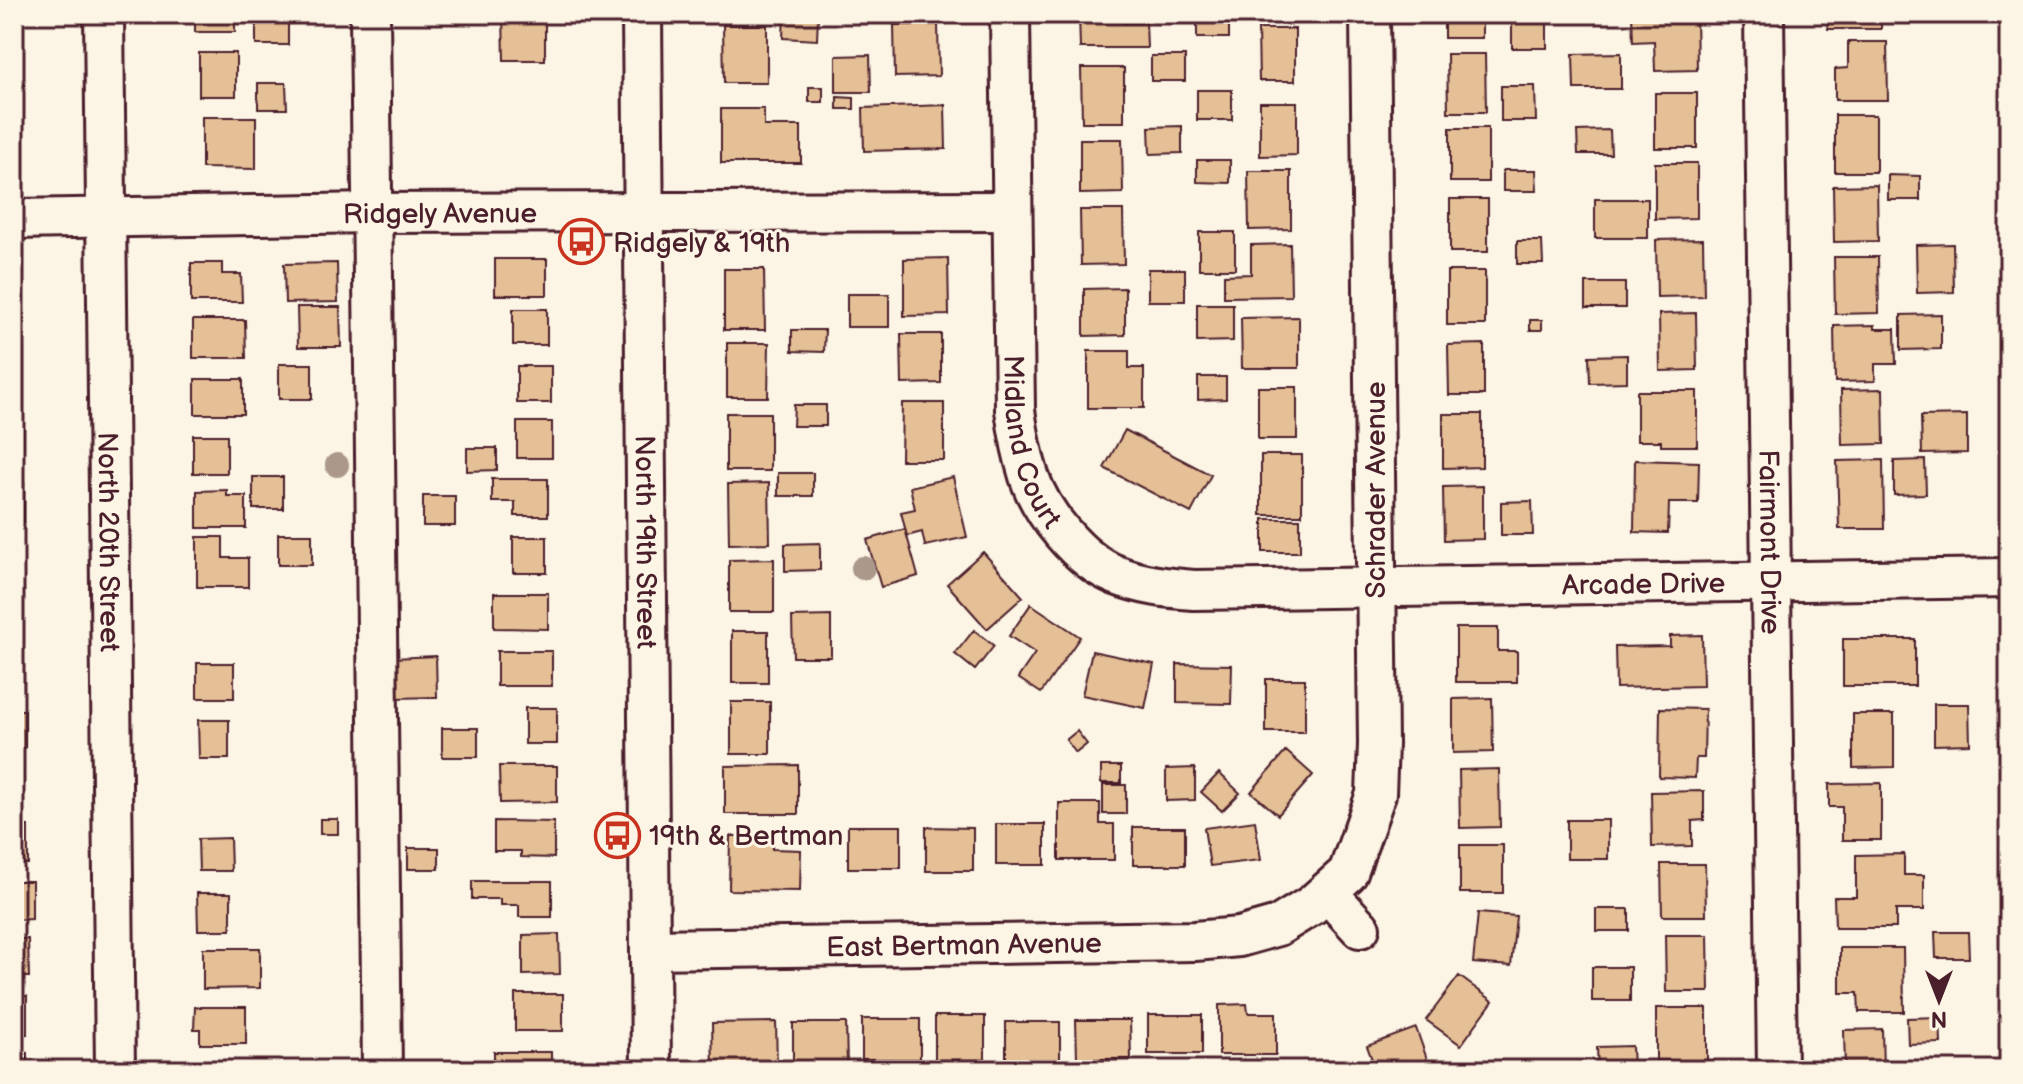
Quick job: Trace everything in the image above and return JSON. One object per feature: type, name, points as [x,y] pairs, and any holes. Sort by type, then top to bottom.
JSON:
[{"type":"street","name":"North 20th Street","points":[[104,14],[115,1070]]},
{"type":"street","points":[[370,14],[382,1070]]},
{"type":"street","name":"North 19th Street","points":[[642,14],[651,1070]]},
{"type":"street","name":"Midland Court","points":[[1010,14],[1015,410],[1029,478],[1044,508],[1086,555],[1114,574],[1157,587],[1194,590],[1374,587]]},
{"type":"street","name":"Schrader Avenue","points":[[1278,926],[1312,905],[1348,873],[1376,794],[1376,433],[1370,14]]},
{"type":"street","name":"Fairmont Drive","points":[[1764,14],[1777,1070]]},
{"type":"street","name":"Ridgely Avenue","points":[[14,219],[372,213],[1012,211]]},
{"type":"street","name":"Arcade Drive","points":[[1374,587],[2009,578]]},
{"type":"street","points":[[1327,892],[1360,928]]},
{"type":"street","name":"East Bertman Avenue","points":[[650,949],[1195,941],[1239,937],[1278,926]]},
{"type":"building","points":[[195,14],[235,14],[235,32],[195,32]]},
{"type":"building","points":[[503,14],[545,14],[545,60],[504,60]]},
{"type":"building","points":[[784,14],[818,15],[817,40],[783,38]]},
{"type":"building","points":[[840,14],[876,14],[876,19],[841,20]]},
{"type":"building","points":[[1079,14],[1123,14],[1123,23],[1146,22],[1147,48],[1080,48]]},
{"type":"building","points":[[1444,14],[1482,14],[1482,38],[1444,38]]},
{"type":"building","points":[[1512,14],[1547,14],[1547,48],[1512,48]]},
{"type":"building","points":[[1632,14],[1696,14],[1697,70],[1655,71],[1654,41],[1633,42]]},
{"type":"building","points":[[1828,14],[1881,14],[1881,29],[1828,29]]},
{"type":"building","points":[[1197,17],[1229,17],[1229,38],[1197,38]]},
{"type":"building","points":[[256,20],[288,20],[288,45],[256,45]]},
{"type":"building","points":[[938,24],[939,76],[895,77],[894,25]]},
{"type":"building","points":[[723,25],[767,25],[767,83],[724,83]]},
{"type":"building","points":[[1258,29],[1295,29],[1295,81],[1259,81]]},
{"type":"building","points":[[1848,42],[1887,42],[1888,100],[1835,100],[1835,69],[1848,68]]},
{"type":"building","points":[[199,53],[236,53],[236,96],[199,96]]},
{"type":"building","points":[[1621,53],[1621,89],[1574,89],[1573,54]]},
{"type":"building","points":[[1447,54],[1485,54],[1486,112],[1448,112]]},
{"type":"building","points":[[870,55],[871,92],[836,92],[836,56]]},
{"type":"building","points":[[1151,56],[1185,56],[1185,81],[1151,81]]},
{"type":"building","points":[[1081,68],[1124,68],[1124,122],[1082,122]]},
{"type":"building","points":[[258,83],[286,83],[287,109],[258,109]]},
{"type":"building","points":[[1501,86],[1535,86],[1536,121],[1501,121]]},
{"type":"building","points":[[809,87],[823,87],[823,102],[809,102]]},
{"type":"building","points":[[1197,90],[1232,90],[1232,120],[1197,120]]},
{"type":"building","points":[[1655,93],[1697,93],[1697,148],[1655,148]]},
{"type":"building","points":[[837,97],[854,98],[854,109],[837,109]]},
{"type":"building","points":[[1260,102],[1297,102],[1297,155],[1260,156]]},
{"type":"building","points":[[945,105],[946,149],[864,151],[863,108]]},
{"type":"building","points":[[721,109],[764,109],[764,126],[801,126],[801,163],[721,163]]},
{"type":"building","points":[[1835,115],[1876,115],[1876,172],[1835,172]]},
{"type":"building","points":[[202,117],[256,117],[256,169],[202,168]]},
{"type":"building","points":[[1182,126],[1182,153],[1150,154],[1149,127]]},
{"type":"building","points":[[1450,128],[1488,128],[1488,182],[1450,182]]},
{"type":"building","points":[[1610,130],[1611,154],[1578,154],[1577,131]]},
{"type":"building","points":[[1080,139],[1122,139],[1123,193],[1080,194]]},
{"type":"building","points":[[1197,160],[1230,160],[1230,183],[1197,182]]},
{"type":"building","points":[[1655,163],[1697,163],[1697,218],[1655,219]]},
{"type":"building","points":[[1503,170],[1536,170],[1537,191],[1503,191]]},
{"type":"building","points":[[1248,171],[1291,171],[1291,229],[1249,230]]},
{"type":"building","points":[[1888,175],[1920,176],[1920,200],[1888,200]]},
{"type":"building","points":[[1877,185],[1878,241],[1834,242],[1833,186]]},
{"type":"building","points":[[1450,199],[1488,199],[1488,252],[1450,252]]},
{"type":"building","points":[[1595,199],[1648,199],[1648,238],[1595,238]]},
{"type":"building","points":[[1080,210],[1123,210],[1124,264],[1081,265]]},
{"type":"building","points":[[1199,232],[1235,232],[1235,269],[1199,269]]},
{"type":"building","points":[[1703,239],[1704,296],[1657,297],[1656,240]]},
{"type":"building","points":[[1517,241],[1542,241],[1543,264],[1517,264]]},
{"type":"building","points":[[1290,244],[1291,296],[1224,297],[1224,275],[1251,274],[1251,245]]},
{"type":"building","points":[[1953,244],[1954,292],[1917,293],[1916,245]]},
{"type":"building","points":[[1834,257],[1878,257],[1879,313],[1835,314]]},
{"type":"building","points":[[948,258],[949,315],[904,316],[904,259]]},
{"type":"building","points":[[495,259],[547,259],[547,295],[495,295]]},
{"type":"building","points":[[14,262],[20,262],[20,299],[14,299]]},
{"type":"building","points":[[191,263],[222,263],[222,274],[241,274],[242,302],[191,302]]},
{"type":"building","points":[[337,263],[338,302],[285,303],[284,264]]},
{"type":"building","points":[[724,269],[764,269],[765,330],[724,330]]},
{"type":"building","points":[[1148,269],[1185,269],[1185,301],[1148,301]]},
{"type":"building","points":[[1447,271],[1485,271],[1485,325],[1447,325]]},
{"type":"building","points":[[1586,283],[1625,283],[1625,308],[1586,308]]},
{"type":"building","points":[[1125,288],[1125,335],[1084,336],[1084,289]]},
{"type":"building","points":[[847,294],[889,294],[889,327],[847,327]]},
{"type":"building","points":[[1197,304],[1233,304],[1233,341],[1197,342]]},
{"type":"building","points":[[297,307],[340,307],[341,347],[298,347]]},
{"type":"building","points":[[513,309],[547,309],[547,345],[513,345]]},
{"type":"building","points":[[14,313],[20,313],[20,349],[14,350]]},
{"type":"building","points":[[1696,313],[1697,370],[1660,371],[1659,314]]},
{"type":"building","points":[[1941,314],[1941,349],[1901,350],[1901,315]]},
{"type":"building","points":[[1299,317],[1299,368],[1242,368],[1241,318]]},
{"type":"building","points":[[193,320],[245,320],[246,358],[193,358]]},
{"type":"building","points":[[1530,320],[1542,320],[1542,330],[1530,330]]},
{"type":"building","points":[[1875,325],[1875,329],[1895,329],[1896,364],[1875,364],[1875,381],[1835,382],[1834,326]]},
{"type":"building","points":[[792,330],[825,330],[824,352],[792,351]]},
{"type":"building","points":[[901,334],[941,334],[941,383],[902,384]]},
{"type":"building","points":[[727,343],[769,343],[768,397],[727,397]]},
{"type":"building","points":[[1484,344],[1484,395],[1449,395],[1448,345]]},
{"type":"building","points":[[1088,351],[1129,351],[1129,368],[1144,368],[1144,408],[1088,408]]},
{"type":"building","points":[[1627,355],[1627,382],[1590,383],[1589,356]]},
{"type":"building","points":[[279,364],[312,364],[312,399],[279,399]]},
{"type":"building","points":[[517,366],[551,366],[551,403],[517,403]]},
{"type":"building","points":[[14,368],[22,368],[22,405],[14,405]]},
{"type":"building","points":[[1198,377],[1226,377],[1226,399],[1198,400]]},
{"type":"building","points":[[195,379],[243,379],[243,414],[195,414]]},
{"type":"building","points":[[1258,387],[1297,387],[1297,439],[1258,439]]},
{"type":"building","points":[[1883,389],[1884,444],[1842,445],[1841,390]]},
{"type":"building","points":[[1637,391],[1697,391],[1697,446],[1661,446],[1661,441],[1637,441]]},
{"type":"building","points":[[902,403],[944,403],[944,460],[901,460]]},
{"type":"building","points":[[794,405],[826,405],[826,426],[793,426]]},
{"type":"building","points":[[726,413],[770,413],[770,471],[726,471]]},
{"type":"building","points":[[1443,414],[1482,414],[1482,467],[1443,468]]},
{"type":"building","points":[[1967,415],[1967,453],[1922,454],[1921,416]]},
{"type":"building","points":[[517,422],[552,422],[552,458],[517,458]]},
{"type":"building","points":[[14,425],[23,425],[22,463],[14,463]]},
{"type":"building","points":[[1125,430],[1211,475],[1191,513],[1104,468]]},
{"type":"building","points":[[193,435],[227,435],[227,473],[193,473]]},
{"type":"building","points":[[467,448],[497,448],[497,470],[467,471]]},
{"type":"building","points":[[1261,455],[1302,455],[1302,515],[1261,515]]},
{"type":"building","points":[[1635,460],[1699,462],[1698,503],[1669,503],[1668,533],[1634,532]]},
{"type":"building","points":[[1883,460],[1884,529],[1839,529],[1837,461]]},
{"type":"building","points":[[1925,460],[1926,494],[1894,495],[1894,461]]},
{"type":"building","points":[[778,473],[813,473],[813,496],[778,496]]},
{"type":"building","points":[[253,477],[283,477],[283,509],[253,509]]},
{"type":"building","points":[[953,477],[967,537],[925,546],[922,532],[907,536],[901,512],[915,509],[910,487]]},
{"type":"building","points":[[492,479],[548,479],[548,516],[515,516],[515,502],[492,502]]},
{"type":"building","points":[[14,483],[24,483],[24,522],[14,522]]},
{"type":"building","points":[[769,483],[770,543],[729,544],[728,484]]},
{"type":"building","points":[[1483,486],[1483,539],[1444,540],[1443,487]]},
{"type":"building","points":[[227,490],[227,496],[246,496],[246,528],[197,528],[197,491]]},
{"type":"building","points":[[423,496],[455,496],[455,526],[423,526]]},
{"type":"building","points":[[1532,501],[1533,535],[1501,535],[1501,502]]},
{"type":"building","points":[[1263,519],[1300,519],[1300,552],[1263,552]]},
{"type":"building","points":[[905,529],[918,576],[881,587],[867,540]]},
{"type":"building","points":[[278,534],[312,534],[312,565],[278,565]]},
{"type":"building","points":[[197,537],[223,537],[223,558],[248,558],[248,587],[197,587]]},
{"type":"building","points":[[513,537],[547,537],[547,573],[513,573]]},
{"type":"building","points":[[14,539],[18,539],[18,575],[14,575]]},
{"type":"building","points":[[820,543],[820,570],[785,571],[785,544]]},
{"type":"building","points":[[983,552],[1023,597],[987,629],[947,584]]},
{"type":"building","points":[[774,559],[774,612],[729,612],[729,560]]},
{"type":"building","points":[[494,593],[548,593],[548,629],[494,628]]},
{"type":"building","points":[[20,595],[21,632],[14,633],[14,596]]},
{"type":"building","points":[[1031,604],[1080,637],[1041,693],[1018,678],[1035,653],[1009,636]]},
{"type":"building","points":[[831,616],[831,657],[793,657],[792,617]]},
{"type":"building","points":[[1456,628],[1498,628],[1498,651],[1517,651],[1517,682],[1456,682]]},
{"type":"building","points":[[974,630],[994,646],[975,670],[955,654]]},
{"type":"building","points":[[732,631],[768,631],[768,683],[732,683]]},
{"type":"building","points":[[1702,635],[1703,686],[1616,688],[1615,647],[1670,646],[1670,636]]},
{"type":"building","points":[[1843,639],[1915,639],[1915,686],[1843,686]]},
{"type":"building","points":[[497,651],[552,651],[552,686],[497,686]]},
{"type":"building","points":[[1092,651],[1154,664],[1145,708],[1082,695]]},
{"type":"building","points":[[14,655],[21,655],[21,689],[14,689]]},
{"type":"building","points":[[436,656],[437,697],[395,698],[393,658]]},
{"type":"building","points":[[197,663],[234,663],[234,698],[197,698]]},
{"type":"building","points":[[1177,664],[1232,665],[1231,704],[1177,703]]},
{"type":"building","points":[[1266,679],[1305,679],[1305,732],[1266,732]]},
{"type":"building","points":[[1492,698],[1493,752],[1453,753],[1453,699]]},
{"type":"building","points":[[731,702],[770,702],[770,754],[731,754]]},
{"type":"building","points":[[1934,704],[1969,704],[1970,744],[1934,745]]},
{"type":"building","points":[[525,708],[557,708],[557,744],[525,744]]},
{"type":"building","points":[[1660,708],[1705,709],[1704,758],[1696,758],[1695,778],[1659,777]]},
{"type":"building","points":[[14,710],[25,710],[25,748],[14,748]]},
{"type":"building","points":[[1853,714],[1894,714],[1894,767],[1853,768]]},
{"type":"building","points":[[198,720],[229,720],[229,759],[199,759]]},
{"type":"building","points":[[442,728],[478,728],[478,757],[442,757]]},
{"type":"building","points":[[1077,731],[1087,744],[1076,753],[1066,740]]},
{"type":"building","points":[[2009,740],[2009,766],[2001,767],[2000,741]]},
{"type":"building","points":[[1286,751],[1313,775],[1278,815],[1251,792]]},
{"type":"building","points":[[798,765],[798,814],[725,814],[725,766]]},
{"type":"building","points":[[499,766],[557,766],[557,802],[500,803]]},
{"type":"building","points":[[1101,766],[1121,766],[1121,783],[1101,783]]},
{"type":"building","points":[[14,768],[22,768],[23,805],[14,805]]},
{"type":"building","points":[[1195,768],[1195,800],[1166,801],[1166,769]]},
{"type":"building","points":[[1499,769],[1500,827],[1460,828],[1459,770]]},
{"type":"building","points":[[1219,773],[1240,793],[1222,811],[1201,792]]},
{"type":"building","points":[[1881,783],[1881,840],[1842,840],[1842,807],[1829,807],[1829,784]]},
{"type":"building","points":[[1103,785],[1126,785],[1126,814],[1103,814]]},
{"type":"building","points":[[1704,791],[1704,820],[1692,821],[1692,846],[1652,847],[1651,792]]},
{"type":"building","points":[[1059,803],[1100,803],[1100,824],[1114,824],[1114,860],[1059,860]]},
{"type":"building","points":[[320,819],[338,819],[338,834],[320,834]]},
{"type":"building","points":[[1567,820],[1608,820],[1608,859],[1567,859]]},
{"type":"building","points":[[494,821],[554,822],[554,858],[521,857],[521,851],[494,851]]},
{"type":"building","points":[[1255,821],[1261,860],[1210,866],[1204,828]]},
{"type":"building","points":[[996,824],[1045,824],[1045,865],[996,865]]},
{"type":"building","points":[[14,826],[28,826],[28,864],[14,864]]},
{"type":"building","points":[[848,826],[901,826],[901,868],[848,868]]},
{"type":"building","points":[[926,827],[973,828],[973,871],[926,871]]},
{"type":"building","points":[[1133,827],[1185,827],[1185,865],[1133,865]]},
{"type":"building","points":[[730,836],[773,836],[772,849],[801,850],[800,891],[729,890]]},
{"type":"building","points":[[230,838],[231,871],[199,871],[198,839]]},
{"type":"building","points":[[1460,845],[1503,845],[1503,893],[1460,893]]},
{"type":"building","points":[[408,848],[439,848],[439,869],[408,869]]},
{"type":"building","points":[[1904,854],[1904,875],[1924,875],[1924,910],[1896,910],[1896,928],[1835,928],[1834,897],[1856,897],[1856,855]]},
{"type":"building","points":[[1661,864],[1705,864],[1706,916],[1662,916]]},
{"type":"building","points":[[14,881],[32,881],[32,919],[14,920]]},
{"type":"building","points":[[472,881],[552,881],[552,917],[519,917],[519,905],[500,905],[500,899],[472,899]]},
{"type":"building","points":[[197,893],[231,893],[231,930],[198,930]]},
{"type":"building","points":[[1596,909],[1629,909],[1629,931],[1596,931]]},
{"type":"building","points":[[1478,913],[1516,916],[1511,966],[1473,963]]},
{"type":"building","points":[[1935,932],[1968,932],[1969,958],[1936,958]]},
{"type":"building","points":[[559,934],[560,974],[523,975],[523,935]]},
{"type":"building","points":[[1665,935],[1708,935],[1709,992],[1666,992]]},
{"type":"building","points":[[14,939],[28,939],[29,977],[14,977]]},
{"type":"building","points":[[203,948],[260,948],[260,988],[203,989]]},
{"type":"building","points":[[1840,948],[1903,948],[1904,1012],[1859,1012],[1858,993],[1840,993]]},
{"type":"building","points":[[1592,967],[1630,967],[1630,1001],[1592,1001]]},
{"type":"building","points":[[1459,976],[1493,1001],[1461,1045],[1426,1020]]},
{"type":"building","points":[[515,994],[563,994],[563,1031],[515,1031]]},
{"type":"building","points":[[14,996],[27,996],[27,1034],[14,1035]]},
{"type":"building","points":[[1247,1004],[1248,1013],[1276,1013],[1276,1055],[1219,1055],[1219,1005]]},
{"type":"building","points":[[195,1007],[246,1007],[246,1044],[200,1044],[200,1029],[194,1029]]},
{"type":"building","points":[[1656,1008],[1707,1008],[1707,1061],[1656,1061]]},
{"type":"building","points":[[1148,1015],[1202,1015],[1202,1054],[1148,1054]]},
{"type":"building","points":[[935,1016],[985,1016],[985,1060],[935,1060]]},
{"type":"building","points":[[1940,1017],[1941,1043],[1908,1044],[1907,1018]]},
{"type":"building","points":[[862,1019],[920,1019],[920,1059],[862,1059]]},
{"type":"building","points":[[1076,1020],[1130,1020],[1131,1059],[1077,1059]]},
{"type":"building","points":[[776,1022],[777,1065],[760,1065],[760,1070],[713,1070],[712,1023]]},
{"type":"building","points":[[1006,1022],[1060,1022],[1060,1062],[1006,1062]]},
{"type":"building","points":[[793,1023],[846,1023],[847,1066],[793,1066]]},
{"type":"building","points":[[1416,1028],[1428,1062],[1406,1070],[1376,1070],[1367,1046]]},
{"type":"building","points":[[1882,1029],[1883,1070],[1845,1070],[1844,1030]]},
{"type":"building","points":[[1632,1046],[1633,1070],[1598,1070],[1597,1047]]},
{"type":"building","points":[[14,1052],[27,1053],[27,1070],[14,1070]]},
{"type":"building","points":[[494,1052],[551,1052],[551,1070],[494,1070]]},
{"type":"building","points":[[231,1062],[231,1070],[191,1070],[191,1063]]},
{"type":"place","name":"Ridgely & 19th","points":[[582,242]]},
{"type":"place","name":"19th & Bertman","points":[[618,835]]}]
